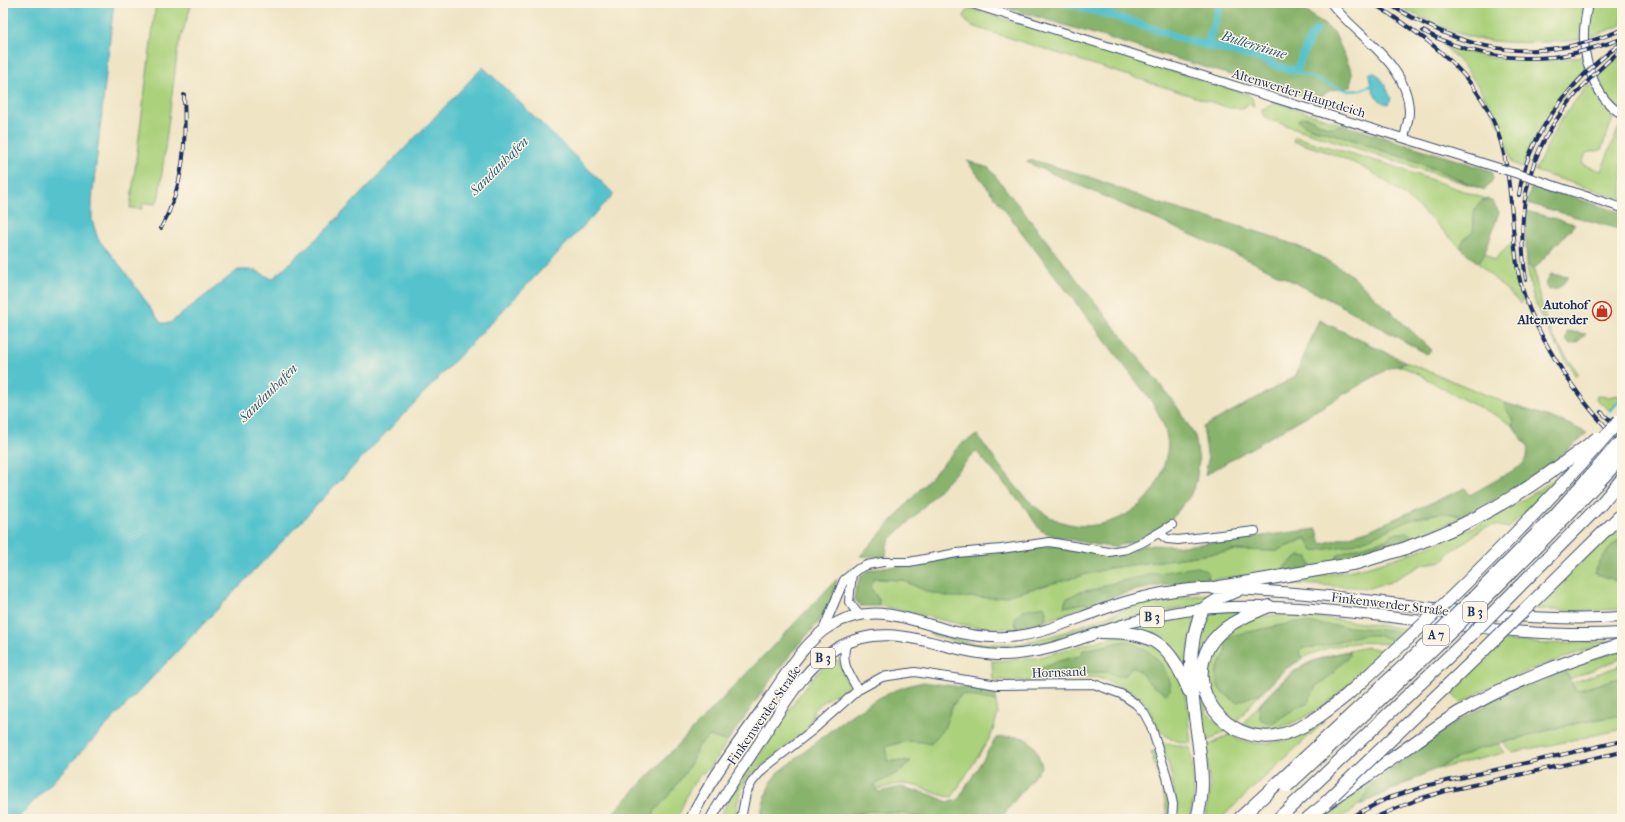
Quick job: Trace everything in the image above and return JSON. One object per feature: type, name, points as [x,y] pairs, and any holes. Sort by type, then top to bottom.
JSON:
[{"type":"highway","points":[[1214,588],[1357,563],[1434,538],[1473,520],[1544,479],[1620,419]]},
{"type":"highway","points":[[1269,606],[1233,622],[1223,629],[1209,647],[1204,661],[1203,674],[1206,692],[1213,709],[1226,723],[1238,730],[1262,736],[1288,732],[1301,727],[1325,712],[1354,689],[1462,587],[1567,481],[1620,419]]},
{"type":"highway","name":"A 7","points":[[1239,819],[1408,662],[1474,598],[1555,515],[1622,440]]},
{"type":"highway","name":"A 7","points":[[1251,819],[1466,618],[1535,549],[1622,457]]},
{"type":"highway","name":"A 7","points":[[1278,819],[1466,640],[1601,504],[1622,479]]},
{"type":"highway","points":[[1307,819],[1477,657],[1622,514]]},
{"type":"highway","points":[[1197,819],[1202,783],[1191,670],[1193,647],[1203,609]]},
{"type":"highway","points":[[1102,632],[1131,633],[1149,638],[1160,644],[1178,666],[1193,700]]},
{"type":"highway","points":[[1325,803],[1362,780],[1447,720],[1496,692],[1564,662],[1622,644]]},
{"type":"main road","name":"Finkenwerder Straße","points":[[691,819],[700,800],[732,749],[802,654],[823,630],[842,620],[859,615],[876,613],[892,614],[963,634],[1007,637],[1039,632],[1139,598],[1182,591],[1214,588],[1306,593],[1507,616],[1570,619],[1622,617]]},
{"type":"main road","name":"Finkenwerder Straße","points":[[1203,609],[1217,598],[1240,590]]},
{"type":"main road","name":"Finkenwerder Straße","points":[[711,819],[733,783],[804,678],[822,658],[846,644],[875,635],[898,635],[973,653],[1007,655],[1053,647],[1147,618],[1203,609],[1269,606],[1336,610],[1497,631],[1581,635],[1622,633]]},
{"type":"street","name":"Altenwerder Hauptdeich","points":[[969,3],[1404,138],[1622,208]]},
{"type":"street","points":[[1588,3],[1584,38],[1590,67],[1607,103],[1622,114]]},
{"type":"street","points":[[1332,5],[1384,56],[1402,82],[1409,110],[1404,138]]},
{"type":"street","name":"Finkenwerder Straße","points":[[823,630],[841,584],[852,573],[863,566],[874,563],[909,562],[957,553],[1001,549],[1048,542],[1109,552],[1126,549],[1172,525]]},
{"type":"street","points":[[1159,533],[1167,539],[1178,540],[1255,532]]},
{"type":"street","points":[[852,573],[849,602],[859,615]]},
{"type":"street","points":[[846,644],[843,659],[844,664],[858,690]]},
{"type":"street","name":"Hornsand","points":[[741,819],[743,800],[756,776],[814,729],[858,690],[882,677],[915,672],[981,684],[1017,686],[1084,683],[1098,684],[1112,689],[1136,704],[1144,713],[1151,726],[1168,778],[1174,804],[1172,819]]},
{"type":"green space","points":[[156,3],[192,3],[178,47],[159,196],[156,204],[143,203],[142,209],[130,208]]},
{"type":"green space","points":[[991,3],[1295,3],[1334,32],[1352,72],[1351,87],[1331,90],[1314,100]]},
{"type":"green space","points":[[1404,3],[1622,3],[1622,25],[1594,35],[1564,42],[1504,42],[1486,40],[1454,32],[1401,7]]},
{"type":"green space","points":[[972,9],[1247,94],[1252,98],[1254,106],[1248,104],[1242,108],[1230,108],[972,26],[966,21],[964,16],[968,10]]},
{"type":"green space","points":[[1444,46],[1478,55],[1513,60],[1548,60],[1583,56],[1586,69],[1557,103],[1549,115],[1535,139],[1523,168],[1512,163],[1501,131],[1486,100],[1467,71]]},
{"type":"green space","points":[[1622,53],[1622,110],[1609,102],[1597,75]]},
{"type":"green space","points":[[1589,83],[1607,109],[1614,116],[1601,150],[1586,153],[1582,164],[1601,171],[1622,120],[1622,199],[1535,171],[1558,124]]},
{"type":"green space","points":[[1277,103],[1344,125],[1330,128],[1319,123],[1310,128],[1342,136],[1415,161],[1485,190],[1267,119],[1263,115],[1262,109]]},
{"type":"green space","points":[[1303,117],[1307,117],[1327,127],[1344,125],[1492,171],[1493,179],[1485,190],[1415,161],[1342,136],[1310,128],[1298,121]]},
{"type":"green space","points":[[1295,137],[1386,164],[1489,200],[1483,200],[1473,219],[1474,228],[1472,234],[1461,243],[1462,249],[1417,206],[1381,178],[1359,165],[1341,157],[1293,141]]},
{"type":"green space","points":[[1032,160],[1081,174],[1158,203],[1258,232],[1306,250],[1329,261],[1351,275],[1432,350],[1427,354],[1342,306],[1251,261],[1026,162]]},
{"type":"green space","points":[[967,161],[989,168],[1176,405],[1195,436],[1199,461],[1196,482],[1190,496],[1170,521],[1137,541],[1113,547],[1054,536],[1040,530],[1026,509],[976,451],[911,520],[892,537],[887,545],[886,557],[860,556],[961,444],[977,435],[1012,482],[1032,504],[1054,519],[1071,524],[1088,526],[1105,523],[1121,517],[1136,508],[1148,496],[1158,482],[1164,465],[1168,441],[1163,424],[1152,402]]},
{"type":"green space","points":[[1532,184],[1622,213],[1622,230],[1527,203]]},
{"type":"green space","points":[[1483,200],[1492,201],[1499,212],[1485,253],[1478,263],[1462,249],[1462,243],[1472,233],[1476,207]]},
{"type":"green space","points":[[1526,211],[1575,224],[1534,269],[1527,265],[1525,234]]},
{"type":"green space","points":[[1512,243],[1515,275],[1523,301],[1521,304],[1478,263],[1485,253],[1494,260]]},
{"type":"green space","points":[[1527,265],[1534,269],[1548,326],[1557,343],[1579,374],[1576,376],[1553,339],[1538,309],[1532,291]]},
{"type":"green space","points":[[1551,274],[1569,277],[1560,287],[1551,290],[1545,285]]},
{"type":"green space","points":[[1319,320],[1406,362],[1389,368],[1205,475],[1208,460],[1203,427],[1295,377]]},
{"type":"green space","points":[[1567,331],[1586,334],[1576,343],[1570,344],[1566,339]]},
{"type":"green space","points":[[1406,362],[1506,403],[1505,407],[1512,418],[1513,426],[1420,375],[1398,366]]},
{"type":"green space","points":[[1616,395],[1621,397],[1609,410],[1596,399],[1597,396],[1609,397]]},
{"type":"green space","points":[[1506,403],[1564,422],[1587,433],[1558,458],[1528,480],[1463,517],[1448,514],[1434,514],[1420,517],[1405,522],[1364,541],[1350,545],[1313,551],[1306,538],[1276,551],[1238,550],[1110,568],[998,598],[951,597],[928,592],[902,580],[874,578],[870,587],[879,600],[878,606],[860,606],[854,599],[856,587],[860,577],[867,571],[883,567],[919,565],[942,559],[1045,546],[1063,546],[1107,555],[1146,545],[1184,546],[1317,529],[1321,544],[1367,531],[1465,488],[1470,495],[1521,466],[1527,458],[1528,447],[1513,426],[1512,418],[1505,407]]},
{"type":"green space","points":[[1565,471],[1566,472],[1509,528],[1495,525],[1484,528],[1450,552],[1443,561],[1423,564],[1388,583],[1369,588],[1280,583],[1362,568],[1424,548],[1474,527],[1497,515],[1543,487]]},
{"type":"green space","points":[[1444,512],[1463,517],[1411,540],[1392,534],[1386,540],[1346,551],[1337,563],[1313,568],[1299,556],[1285,566],[1283,572],[1209,580],[1207,571],[1105,585],[1098,589],[1079,592],[1066,599],[1064,607],[1085,603],[1090,605],[1045,621],[1046,611],[1015,623],[1017,628],[982,628],[878,606],[879,600],[870,587],[874,579],[902,580],[928,592],[1068,579],[1110,568],[1238,550],[1276,551],[1307,538],[1314,551],[1415,519]]},
{"type":"green space","points":[[1622,523],[1622,609],[1578,611],[1534,609],[1582,560]]},
{"type":"green space","points":[[1406,532],[1411,535],[1411,540],[1337,563],[1337,556],[1346,551],[1386,540],[1392,534]]},
{"type":"green space","points":[[1622,538],[1622,583],[1594,573],[1606,553]]},
{"type":"green space","points":[[1299,556],[1308,557],[1311,568],[1283,572],[1285,566]]},
{"type":"green space","points":[[1197,567],[1207,571],[1209,580],[1148,588],[1104,599],[1090,605],[1085,603],[1064,607],[1066,599],[1079,592],[1098,589],[1105,585],[1157,573]]},
{"type":"green space","points":[[837,579],[834,593],[829,605],[818,623],[778,670],[727,742],[710,736],[697,747],[691,763],[673,790],[654,812],[654,819],[607,819]]},
{"type":"green space","points":[[1216,593],[1202,605],[1122,618],[1048,642],[1029,646],[1012,648],[976,647],[932,635],[932,632],[976,644],[1019,644],[1062,633],[1142,603]]},
{"type":"green space","points":[[1044,606],[1046,611],[1045,621],[1017,628],[1015,617],[1023,610]]},
{"type":"green space","points":[[1245,610],[1207,641],[1206,712],[1225,731],[1206,742],[1196,675],[1198,640],[1202,625],[1209,612]]},
{"type":"green space","points":[[1196,614],[1187,670],[1176,652],[1164,640],[1148,631],[1128,626]]},
{"type":"green space","points":[[1274,615],[1318,617],[1408,629],[1390,645],[1364,642],[1350,643],[1323,650],[1298,661],[1273,680],[1236,722],[1217,703],[1211,692],[1207,667],[1210,654],[1216,643],[1230,628],[1248,620]]},
{"type":"green space","points":[[1296,622],[1404,632],[1394,642],[1377,635],[1368,635],[1350,638],[1321,647],[1302,648],[1299,651],[1303,659],[1286,668],[1264,691],[1238,702],[1234,701],[1219,689],[1216,679],[1217,669],[1226,652],[1225,642],[1229,636]]},
{"type":"green space","points":[[1119,635],[1158,647],[1181,680],[1190,716],[1188,718],[1191,744],[1176,741],[1166,736],[1160,730],[1142,700],[1133,693],[1102,679],[1089,677],[1041,681],[993,680],[992,661],[1036,658]]},
{"type":"green space","points":[[1503,640],[1544,644],[1613,641],[1554,661],[1516,676],[1461,703],[1450,692]]},
{"type":"green space","points":[[1127,641],[1143,648],[1162,665],[1169,681],[1170,690],[1166,694],[1151,685],[1142,674],[1132,666],[1126,675],[1117,676],[1109,672],[1086,673],[1060,670],[1046,676],[1034,676],[1035,672],[1051,664],[1081,656],[1083,650]]},
{"type":"green space","points":[[1367,647],[1386,651],[1336,696],[1308,715],[1293,723],[1272,729],[1259,729],[1241,725],[1283,680],[1302,666],[1326,656]]},
{"type":"green space","points":[[1622,650],[1622,658],[1570,679],[1563,668]]},
{"type":"green space","points":[[1349,651],[1349,656],[1329,677],[1316,686],[1307,704],[1296,708],[1271,724],[1260,719],[1259,706],[1289,677],[1309,664],[1334,654]]},
{"type":"green space","points":[[832,660],[838,661],[848,679],[848,687],[846,692],[842,697],[834,694],[814,709],[810,727],[748,777],[739,797],[736,819],[719,819],[733,793],[762,752],[794,702],[823,667]]},
{"type":"green space","points":[[1622,665],[1622,677],[1576,691],[1572,683]]},
{"type":"green space","points":[[1563,668],[1576,691],[1622,677],[1622,715],[1568,725],[1475,750],[1360,805],[1375,780],[1447,728],[1507,692]]},
{"type":"green space","points":[[923,682],[992,691],[996,693],[996,701],[962,694],[953,704],[944,728],[931,744],[908,741],[886,747],[887,761],[911,761],[899,772],[874,785],[878,792],[901,787],[932,795],[948,802],[958,800],[996,738],[1014,736],[1020,737],[1026,739],[1035,748],[1042,766],[1000,819],[931,819],[900,813],[870,811],[828,819],[759,819],[768,789],[778,773],[829,732],[864,707],[883,696],[902,688]]},
{"type":"green space","points":[[962,694],[996,701],[998,714],[991,736],[952,797],[908,784],[898,784],[877,789],[874,785],[899,772],[910,761],[886,761],[886,747],[908,741],[931,743],[949,711]]},
{"type":"green space","points":[[1622,715],[1622,729],[1512,752],[1503,743],[1568,725]]},
{"type":"green space","points":[[1325,721],[1220,819],[1206,819],[1210,790],[1206,747],[1230,734],[1242,740],[1254,743],[1279,741],[1303,733]]},
{"type":"green space","points":[[710,736],[727,742],[710,767],[699,776],[690,788],[677,819],[654,819],[653,812],[666,798],[685,772],[694,755],[696,747]]},
{"type":"green space","points":[[1161,742],[1190,748],[1193,766],[1194,793],[1189,819],[1175,819],[1174,789]]},
{"type":"green space","points":[[1498,744],[1504,753],[1429,771],[1475,750]]},
{"type":"green space","points":[[1154,751],[1167,790],[1170,814],[1167,815],[1164,796],[1151,752]]},
{"type":"green space","points":[[1375,780],[1365,796],[1349,813],[1342,816],[1323,819]]},
{"type":"green space","points":[[870,811],[899,813],[931,819],[828,819]]},
{"type":"water","name":"Sandauhafen","points":[[3,3],[114,3],[92,200],[92,220],[98,239],[123,269],[161,323],[170,323],[238,270],[255,270],[272,279],[328,228],[483,67],[614,194],[17,819],[3,819]]},
{"type":"water","points":[[1373,72],[1382,80],[1386,87],[1391,99],[1388,104],[1383,103],[1374,93],[1369,74]]},
{"type":"waterway","name":"Bullerrinne","points":[[1066,3],[1130,21],[1186,40],[1262,59],[1293,71],[1297,69],[1309,40],[1316,30]]},
{"type":"waterway","name":"Bullerrinne","points":[[1207,45],[1219,9]]},
{"type":"waterway","points":[[1293,71],[1349,91],[1360,90],[1371,86]]},
{"type":"waterway","points":[[1610,411],[1622,399]]},
{"type":"railway","points":[[1373,3],[1404,24],[1447,57],[1460,70],[1483,101],[1493,120],[1505,160],[1509,181],[1517,265],[1522,288],[1531,312],[1542,337],[1572,385],[1605,426],[1622,443]]},
{"type":"railway","points":[[1387,3],[1435,29],[1483,45],[1507,49],[1533,50],[1559,48],[1591,41],[1622,30]]},
{"type":"railway","points":[[1423,31],[1469,50],[1518,58],[1560,56],[1587,50],[1622,39]]},
{"type":"railway","points":[[1519,195],[1523,173],[1531,151],[1554,110],[1585,74],[1619,45]]},
{"type":"railway","points":[[1526,280],[1522,243],[1523,210],[1529,179],[1539,151],[1554,124],[1572,98],[1595,73],[1622,49]]},
{"type":"railway","points":[[161,228],[175,196],[182,163],[185,130],[184,95]]},
{"type":"railway","points":[[1601,412],[1622,431]]},
{"type":"railway","points":[[1347,819],[1388,798],[1429,785],[1622,741]]},
{"type":"railway","points":[[1415,800],[1446,791],[1622,752]]},
{"type":"railway","points":[[1371,819],[1419,799]]},
{"type":"place","name":"Autohof Altenwerder","points":[[1602,311]]}]
